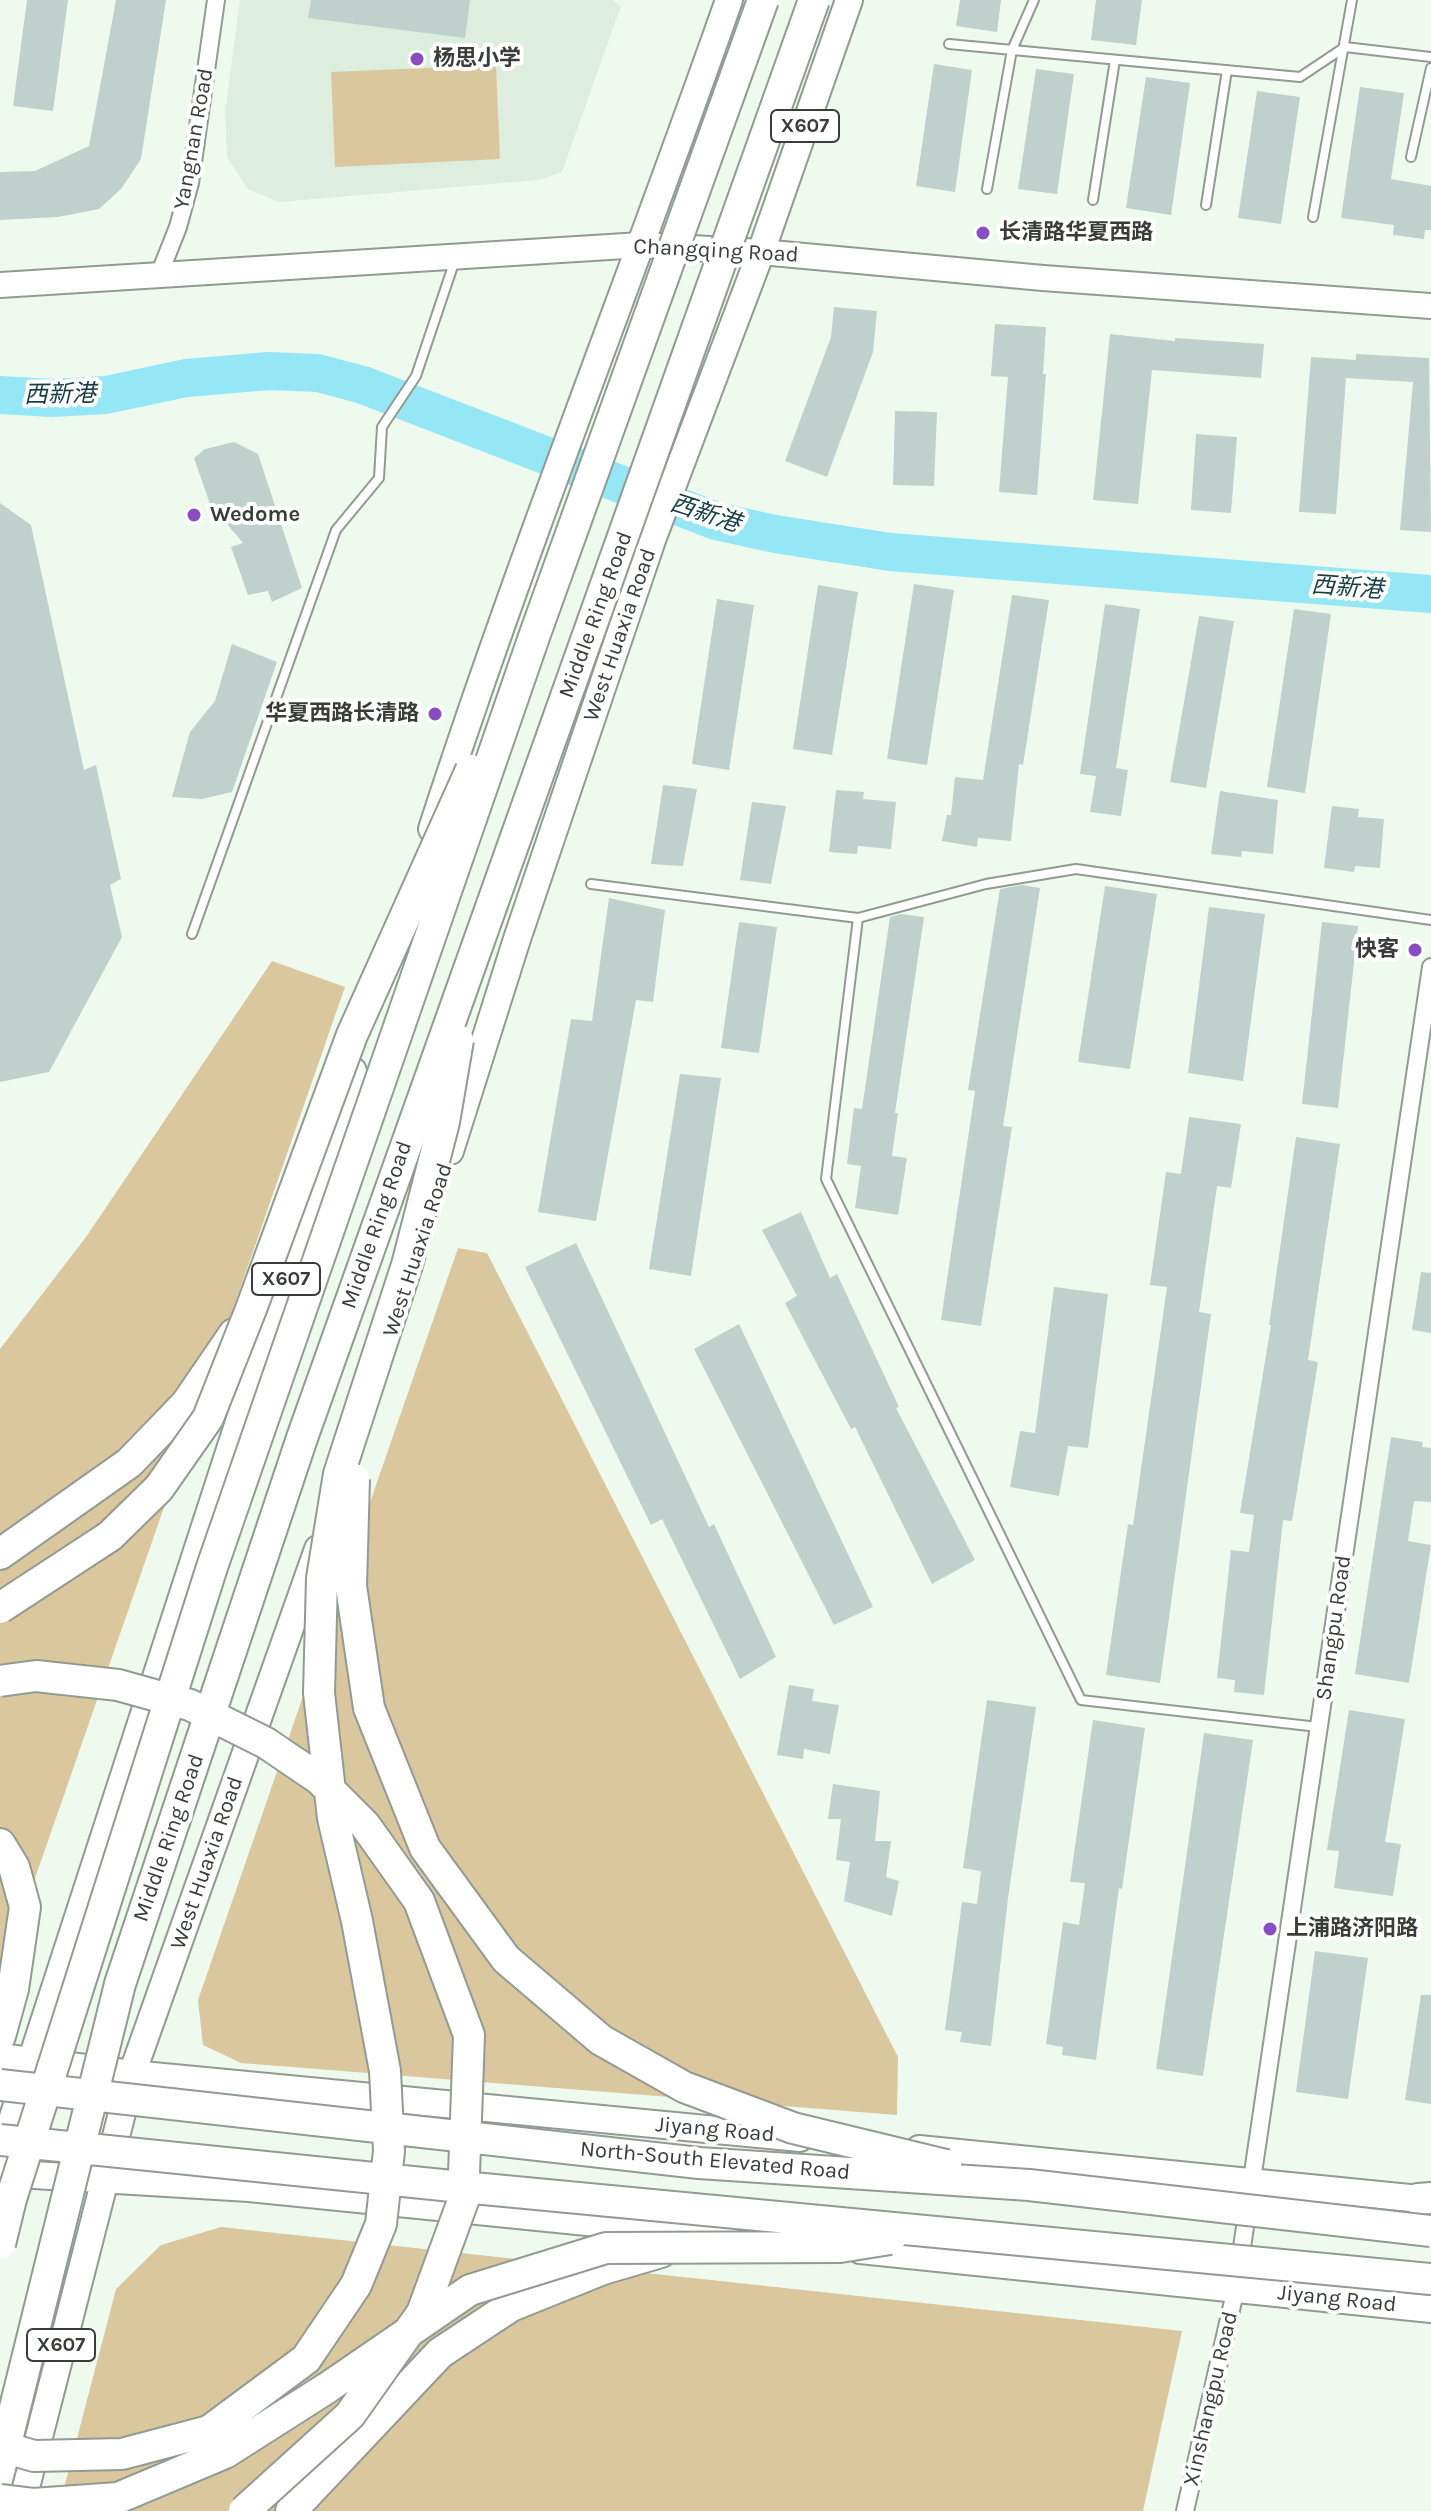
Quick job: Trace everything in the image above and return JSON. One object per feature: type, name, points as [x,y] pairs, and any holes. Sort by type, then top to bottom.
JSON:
[{"type":"highway","name":"Middle Ring Road","points":[[0,2244],[11,2199],[212,1567],[535,634],[763,0]]},
{"type":"highway","name":"Middle Ring Road","points":[[0,2468],[120,1984],[302,1438],[814,0]]},
{"type":"highway","points":[[0,1608],[110,1536],[159,1488],[208,1418],[352,1035],[444,826],[535,634]]},
{"type":"highway","points":[[0,2446],[34,2456],[122,2454],[209,2431],[306,2359],[356,2285],[381,2224],[389,2151],[385,2071],[357,1921],[333,1818],[319,1693],[322,1578],[339,1474],[407,1265],[444,1122],[474,955]]},
{"type":"highway","points":[[0,1554],[129,1463],[186,1404],[251,1309]]},
{"type":"highway","points":[[355,1426],[351,1586],[369,1708],[425,1848],[506,1959],[601,2040],[684,2087],[793,2128],[1029,2185]]},
{"type":"highway","points":[[0,1681],[36,1676],[118,1685],[190,1705],[266,1743],[319,1779],[365,1825],[419,1901],[469,2035],[463,2201],[422,2313],[350,2415],[244,2511]]},
{"type":"highway","points":[[0,1844],[14,1867],[25,1907],[13,1989],[0,2036]]},
{"type":"highway","name":"North-South Elevated Road","points":[[0,2085],[699,2163],[1029,2185],[1431,2231]]},
{"type":"highway","points":[[0,2140],[1431,2279]]},
{"type":"highway","points":[[0,2500],[33,2504],[118,2498],[225,2453],[470,2290],[606,2248],[840,2247],[936,2232]]},
{"type":"highway","points":[[291,2511],[440,2353],[511,2306],[603,2269],[676,2248]]},
{"type":"main road","name":"X607","points":[[0,2157],[467,722],[729,0]]},
{"type":"main road","name":"West Huaxia Road","points":[[20,2511],[132,2074],[370,1401],[517,939],[652,540],[761,252],[849,0]]},
{"type":"main road","name":"Changqing Road","points":[[0,285],[641,245],[1431,306]]},
{"type":"main road","name":"Jiyang Road","points":[[0,2057],[132,2074],[1427,2199]]},
{"type":"main road","name":"Jiyang Road","points":[[0,2173],[249,2188],[1431,2309]]},
{"type":"street","name":"Yangnan Road","points":[[159,275],[178,227],[190,183],[216,0]]},
{"type":"street","name":"Shangpu Road","points":[[1236,2288],[1431,967]]},
{"type":"street","name":"Xinshangpu Road","points":[[1185,2511],[1236,2288]]},
{"type":"lane","points":[[987,189],[1012,50],[1034,0]]},
{"type":"lane","points":[[1313,217],[1352,0]]},
{"type":"lane","points":[[949,44],[1300,77],[1345,47],[1431,57]]},
{"type":"lane","points":[[1093,200],[1115,60]]},
{"type":"lane","points":[[1411,157],[1431,68]]},
{"type":"lane","points":[[1206,205],[1227,70]]},
{"type":"lane","points":[[192,934],[336,530],[379,478],[382,427],[416,376],[456,257]]},
{"type":"lane","points":[[591,884],[858,918],[986,884],[1076,869],[1431,920]]},
{"type":"lane","points":[[858,918],[826,1179],[1081,1700],[1319,1728]]},
{"type":"shaded area","name":"杨思小学","points":[[240,0],[613,0],[621,6],[562,172],[539,180],[279,202],[248,189],[227,157],[225,112]]},
{"type":"shaded area","points":[[496,65],[500,159],[335,167],[331,72]]},
{"type":"shaded area","points":[[272,961],[345,987],[0,1979],[0,1349],[86,1237]]},
{"type":"shaded area","points":[[458,1248],[487,1253],[898,2057],[897,2115],[241,2063],[203,2045],[198,2000]]},
{"type":"shaded area","points":[[221,2227],[1182,2331],[1143,2511],[58,2511],[116,2289],[161,2245]]},
{"type":"building","points":[[27,0],[68,0],[53,111],[13,106]]},
{"type":"building","points":[[116,0],[166,0],[141,159],[121,189],[99,209],[58,217],[0,220],[0,172],[35,171],[89,146]]},
{"type":"building","points":[[311,0],[470,0],[465,38],[308,18]]},
{"type":"building","points":[[960,0],[1001,0],[997,32],[956,26]]},
{"type":"building","points":[[1096,0],[1142,0],[1136,45],[1091,40]]},
{"type":"building","points":[[934,64],[972,70],[955,192],[916,186]]},
{"type":"building","points":[[1036,69],[1074,74],[1057,194],[1018,189]]},
{"type":"building","points":[[1146,77],[1190,83],[1171,215],[1126,208]]},
{"type":"building","points":[[1360,87],[1404,93],[1391,179],[1431,186],[1431,230],[1425,230],[1424,239],[1393,235],[1394,225],[1341,218]]},
{"type":"building","points":[[1257,91],[1300,97],[1281,224],[1238,218]]},
{"type":"building","points":[[834,307],[877,311],[873,352],[827,477],[785,461],[831,337]]},
{"type":"building","points":[[995,324],[1046,327],[1043,374],[1046,374],[1037,495],[999,492],[1008,377],[991,376]]},
{"type":"building","points":[[1110,334],[1175,341],[1175,338],[1264,344],[1261,378],[1152,370],[1138,504],[1093,500]]},
{"type":"building","points":[[1356,354],[1429,358],[1431,532],[1400,530],[1413,382],[1346,378],[1336,514],[1299,512],[1311,357],[1356,360]]},
{"type":"building","points":[[895,411],[937,412],[934,486],[893,485]]},
{"type":"building","points":[[1196,434],[1237,437],[1231,513],[1191,510]]},
{"type":"building","points":[[234,442],[258,454],[302,588],[272,602],[268,591],[248,595],[231,547],[243,543],[210,504],[194,458],[205,449]]},
{"type":"building","points":[[0,503],[31,525],[84,770],[96,765],[121,879],[110,885],[122,937],[49,1072],[0,1082]]},
{"type":"building","points":[[914,584],[954,590],[927,765],[887,759]]},
{"type":"building","points":[[818,585],[858,592],[832,755],[793,749]]},
{"type":"building","points":[[1012,595],[1049,600],[1023,765],[1019,764],[1011,841],[978,838],[977,847],[942,841],[947,815],[951,815],[955,777],[983,780]]},
{"type":"building","points":[[717,599],[754,605],[729,770],[692,764]]},
{"type":"building","points":[[1105,604],[1140,609],[1116,768],[1128,770],[1121,816],[1090,812],[1096,776],[1080,774]]},
{"type":"building","points":[[1294,609],[1331,614],[1305,793],[1267,787]]},
{"type":"building","points":[[1199,616],[1234,621],[1206,788],[1170,782]]},
{"type":"building","points":[[232,644],[277,662],[232,792],[202,799],[172,797],[190,732],[215,701]]},
{"type":"building","points":[[663,785],[697,789],[683,866],[651,864]]},
{"type":"building","points":[[836,790],[864,792],[863,799],[896,802],[891,849],[858,846],[857,854],[829,852]]},
{"type":"building","points":[[1220,791],[1278,800],[1273,854],[1242,851],[1241,857],[1211,854]]},
{"type":"building","points":[[752,802],[786,806],[771,884],[740,880]]},
{"type":"building","points":[[1332,806],[1359,809],[1358,817],[1384,819],[1380,868],[1355,866],[1354,872],[1324,868]]},
{"type":"building","points":[[1022,885],[1040,888],[1003,1126],[1012,1127],[981,1326],[941,1320],[975,1091],[968,1090],[1000,889]]},
{"type":"building","points":[[1105,886],[1157,894],[1130,1069],[1078,1062]]},
{"type":"building","points":[[609,898],[665,910],[653,1002],[636,1000],[596,1221],[538,1212],[571,1019],[592,1021]]},
{"type":"building","points":[[1209,907],[1265,914],[1243,1081],[1188,1073]]},
{"type":"building","points":[[901,914],[924,917],[895,1113],[898,1113],[892,1156],[907,1158],[898,1215],[855,1208],[861,1166],[847,1164],[854,1108],[862,1109],[890,917]]},
{"type":"building","points":[[739,922],[777,927],[759,1053],[721,1048]]},
{"type":"building","points":[[1322,922],[1358,926],[1338,1108],[1302,1104]]},
{"type":"building","points":[[680,1074],[721,1078],[691,1276],[649,1269]]},
{"type":"building","points":[[1189,1117],[1241,1124],[1231,1188],[1217,1186],[1199,1312],[1211,1314],[1160,1683],[1106,1675],[1128,1524],[1133,1525],[1167,1287],[1150,1285],[1166,1172],[1181,1174]]},
{"type":"building","points":[[1296,1137],[1340,1144],[1308,1360],[1318,1362],[1292,1521],[1283,1520],[1264,1695],[1234,1692],[1235,1680],[1217,1678],[1231,1550],[1249,1552],[1254,1515],[1240,1513],[1271,1325]]},
{"type":"building","points":[[801,1212],[830,1278],[837,1274],[899,1407],[896,1408],[975,1560],[932,1584],[855,1427],[851,1429],[785,1303],[797,1296],[762,1230]]},
{"type":"building","points":[[576,1243],[709,1527],[714,1524],[776,1657],[740,1679],[662,1519],[651,1525],[525,1267]]},
{"type":"building","points":[[1421,1272],[1431,1273],[1431,1333],[1412,1330]]},
{"type":"building","points":[[1054,1287],[1108,1294],[1088,1448],[1068,1446],[1059,1496],[1010,1487],[1020,1431],[1035,1433]]},
{"type":"building","points":[[739,1324],[873,1607],[834,1625],[694,1349]]},
{"type":"building","points":[[1391,1437],[1423,1442],[1422,1447],[1431,1448],[1431,1502],[1414,1501],[1408,1541],[1431,1545],[1409,1683],[1355,1674]]},
{"type":"building","points":[[789,1685],[814,1689],[812,1701],[839,1705],[830,1754],[804,1749],[803,1759],[777,1755]]},
{"type":"building","points":[[987,1700],[1036,1707],[1008,1898],[991,2046],[960,2042],[962,2032],[945,2030],[962,1902],[977,1904],[981,1871],[963,1868]]},
{"type":"building","points":[[1349,1710],[1405,1719],[1385,1842],[1401,1844],[1393,1896],[1334,1888],[1339,1851],[1327,1850]]},
{"type":"building","points":[[1093,1720],[1145,1728],[1096,2060],[1062,2055],[1063,2047],[1046,2044],[1063,1922],[1079,1925],[1085,1883],[1070,1882]]},
{"type":"building","points":[[1204,1733],[1253,1740],[1203,2076],[1156,2069]]},
{"type":"building","points":[[833,1784],[880,1791],[875,1841],[891,1841],[886,1877],[899,1881],[892,1916],[844,1901],[850,1862],[836,1860],[841,1819],[828,1819]]},
{"type":"building","points":[[1315,1951],[1368,1958],[1348,2099],[1296,2092]]},
{"type":"building","points":[[1421,1995],[1431,1995],[1431,2104],[1405,2100]]},
{"type":"waterway","name":"西新港","points":[[0,395],[52,398],[106,395],[186,378],[269,371],[318,373],[363,385],[716,521],[775,534],[890,552],[1431,594]]},
{"type":"place","name":"杨思小学","points":[[417,59]]},
{"type":"place","name":"长清路华夏西路","points":[[983,233]]},
{"type":"place","name":"Wedome","points":[[194,515]]},
{"type":"place","name":"华夏西路长清路","points":[[435,714]]},
{"type":"place","name":"快客","points":[[1415,950]]},
{"type":"place","name":"上浦路济阳路","points":[[1270,1929]]}]
